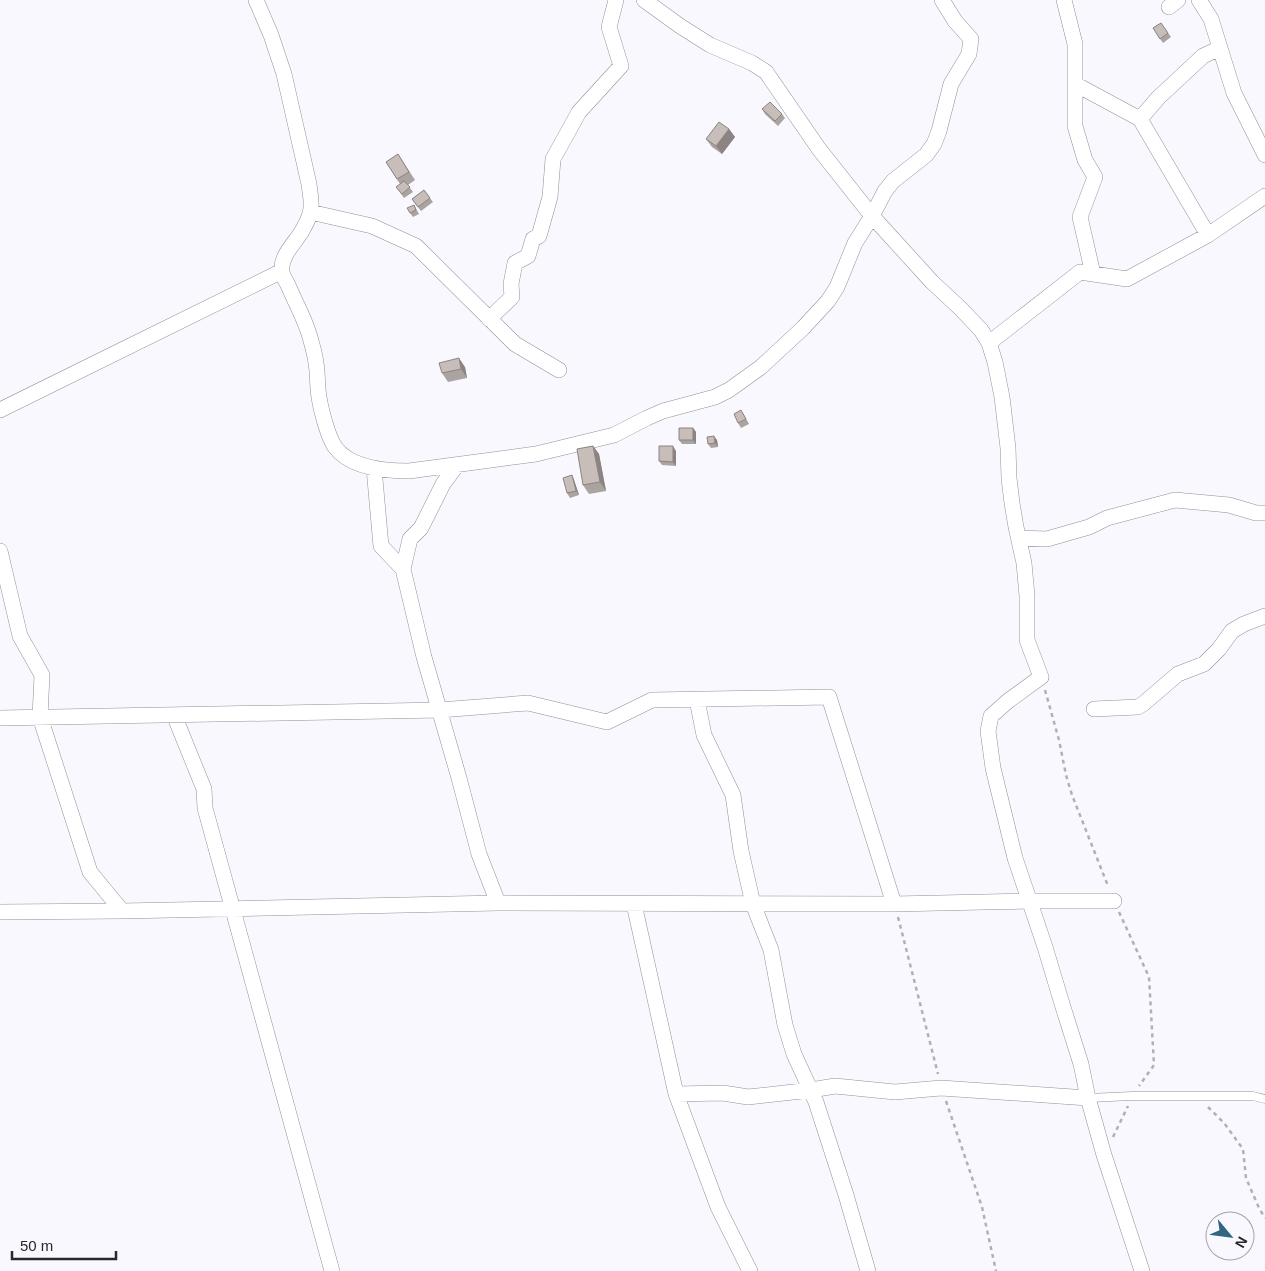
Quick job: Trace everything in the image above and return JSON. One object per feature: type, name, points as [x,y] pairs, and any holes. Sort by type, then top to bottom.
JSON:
[{"type":"street","points":[[256,0],[271,35],[284,74],[312,202],[303,230],[288,250],[283,262],[282,271],[309,334],[316,362],[319,396],[334,446],[342,455],[353,462],[390,471],[408,471],[536,454],[614,435],[663,411],[715,397],[729,390],[762,367],[828,301],[837,288],[856,243],[885,191],[893,181],[926,154],[934,144],[951,84],[969,54],[970,39],[955,21],[942,0]]},
{"type":"street","points":[[489,319],[512,297],[511,284],[515,264],[528,256],[532,239],[539,236],[550,197],[553,159],[579,112],[621,66],[609,26],[616,0]]},
{"type":"street","points":[[644,0],[710,45],[752,63],[766,72],[819,149],[872,216],[932,282],[981,330],[989,343],[1002,397],[1008,448],[1008,478],[1024,563],[1027,596],[1027,640],[1041,676],[990,716],[988,731],[996,785],[1015,858],[1081,1064],[1088,1098],[1104,1155],[1142,1271]]},
{"type":"street","points":[[1064,0],[1075,44],[1075,126],[1085,160],[1094,178],[1080,217],[1093,274]]},
{"type":"street","points":[[1199,0],[1211,20],[1234,93],[1265,155]]},
{"type":"street","points":[[1140,119],[1158,98],[1203,56],[1220,48]]},
{"type":"street","points":[[1075,84],[1140,119],[1208,235]]},
{"type":"street","points":[[989,343],[1080,272],[1127,280],[1208,235],[1265,196]]},
{"type":"street","points":[[310,212],[372,226],[416,246],[515,344],[559,370]]},
{"type":"street","points":[[0,410],[282,271]]},
{"type":"street","points":[[457,465],[443,484],[421,528],[410,539],[403,568],[424,657],[479,854],[498,903]]},
{"type":"street","points":[[374,468],[381,546],[403,568]]},
{"type":"street","points":[[1019,538],[1047,539],[1089,527],[1108,518],[1175,500],[1229,504],[1256,513],[1265,512]]},
{"type":"street","points":[[0,551],[20,636],[42,675],[40,717],[90,872],[122,911]]},
{"type":"street","points":[[1094,709],[1138,707],[1178,674],[1204,664],[1219,649],[1232,631],[1265,616]]},
{"type":"street","points":[[0,718],[440,710],[528,703],[607,722],[652,700],[829,697],[894,904]]},
{"type":"street","points":[[697,700],[704,735],[733,795],[741,851],[753,904],[771,950],[785,1025],[794,1054],[816,1102],[868,1271]]},
{"type":"street","points":[[174,715],[204,789],[204,808],[332,1271]]},
{"type":"street","points":[[0,912],[498,903],[894,904],[1114,901]]},
{"type":"street","points":[[634,904],[676,1094],[718,1207],[750,1271]]},
{"type":"street","points":[[676,1094],[723,1093],[748,1097],[835,1086],[895,1092],[941,1088],[1088,1098]]},
{"type":"lane","points":[[1088,1098],[1252,1096],[1265,1099]]},
{"type":"path","points":[[1041,676],[1072,795],[1114,901],[1149,977],[1154,1065],[1132,1096],[1104,1155]]},
{"type":"path","points":[[1198,1097],[1224,1123],[1243,1149],[1246,1178],[1265,1218]]},
{"type":"building","points":[[1161,23],[1168,33],[1160,39],[1153,28]]},
{"type":"building","points":[[770,102],[782,114],[775,121],[762,109]]},
{"type":"building","points":[[719,122],[729,129],[716,146],[706,139]]},
{"type":"building","points":[[398,154],[409,172],[397,179],[386,162]]},
{"type":"building","points":[[404,181],[410,187],[402,194],[396,187]]},
{"type":"building","points":[[424,190],[430,198],[418,207],[412,199]]},
{"type":"building","points":[[414,205],[416,210],[410,213],[407,208]]},
{"type":"building","points":[[459,358],[461,369],[442,373],[439,363]]},
{"type":"building","points":[[741,410],[746,419],[738,423],[734,414]]},
{"type":"building","points":[[679,428],[693,428],[693,440],[679,440]]},
{"type":"building","points":[[714,436],[715,443],[708,444],[707,437]]},
{"type":"building","points":[[593,446],[600,482],[583,485],[577,449]]},
{"type":"building","points":[[659,446],[673,446],[673,462],[659,461]]},
{"type":"building","points":[[572,475],[576,491],[567,493],[563,478]]}]
